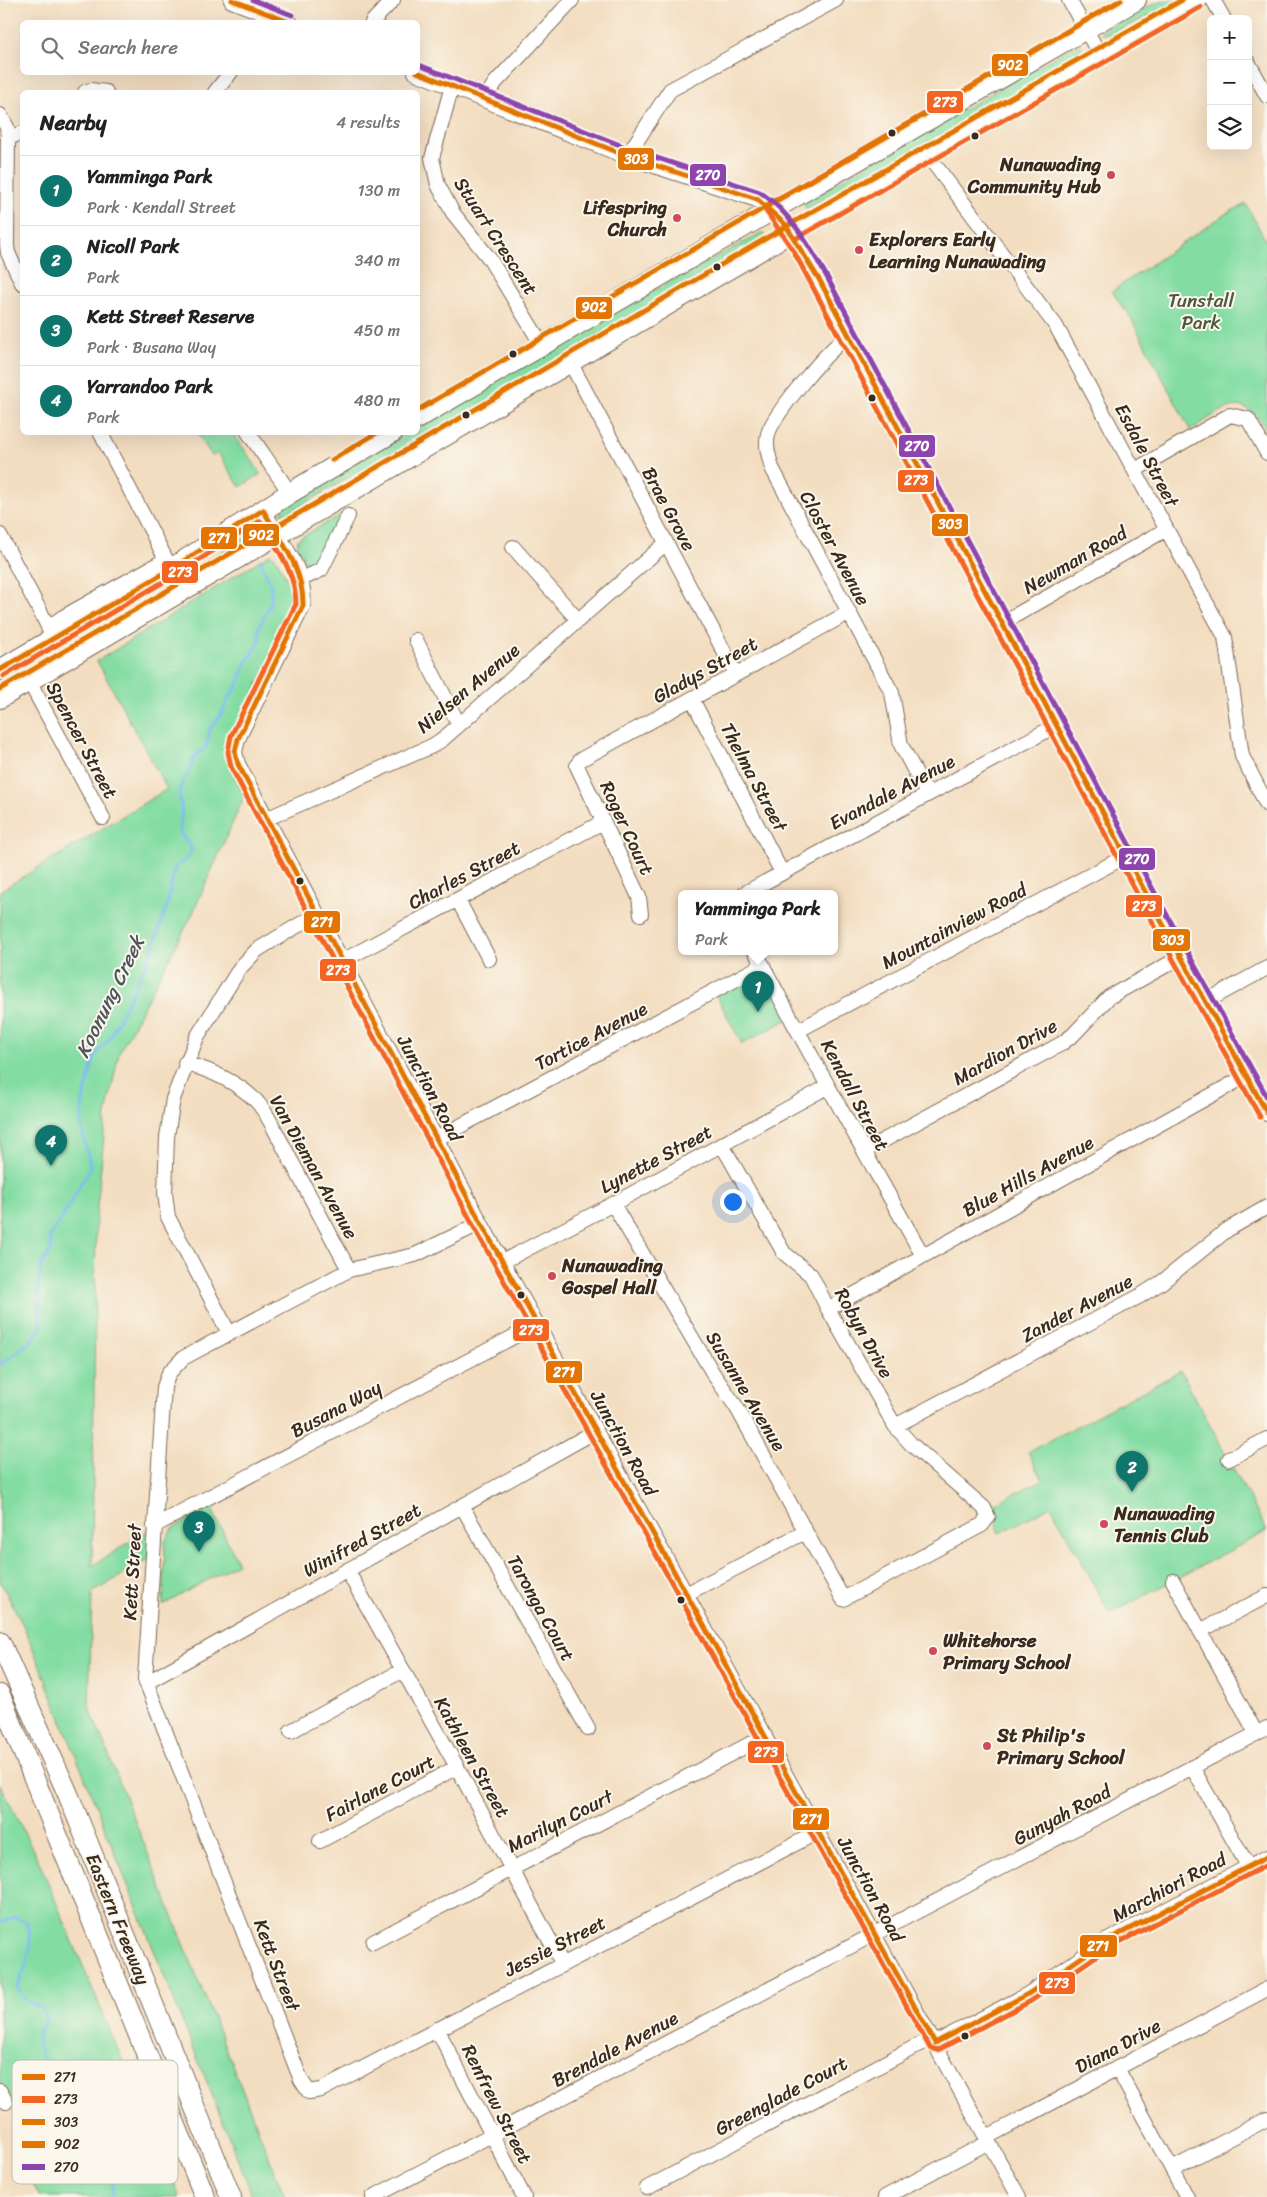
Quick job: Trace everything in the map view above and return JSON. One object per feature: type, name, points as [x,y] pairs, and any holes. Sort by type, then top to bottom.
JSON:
[{"type":"highway","points":[[420,417],[1136,0]]},
{"type":"highway","points":[[0,698],[926,153],[1198,0]]},
{"type":"highway","points":[[0,670],[51,633],[263,510],[387,435]]},
{"type":"highway","points":[[0,1630],[68,1794]]},
{"type":"highway","name":"Eastern Freeway","points":[[0,1642],[68,1794],[176,2060]]},
{"type":"highway","name":"Eastern Freeway","points":[[0,1696],[49,1811],[150,2060]]},
{"type":"highway","points":[[0,1719],[49,1811]]},
{"type":"highway","name":"Eastern Freeway","points":[[178,2066],[231,2197]]},
{"type":"highway","name":"Eastern Freeway","points":[[178,2130],[205,2197]]},
{"type":"main road","points":[[232,0],[268,19]]},
{"type":"main road","points":[[420,74],[628,156],[757,199],[773,210],[791,232],[849,336],[1126,856],[1267,1113]]},
{"type":"street","points":[[374,20],[393,0]]},
{"type":"street","points":[[484,100],[494,83],[572,0]]},
{"type":"street","points":[[628,156],[670,90],[836,0]]},
{"type":"street","points":[[1069,0],[1100,55]]},
{"type":"street","points":[[1212,0],[1221,15]]},
{"type":"street","points":[[1252,69],[1267,96]]},
{"type":"street","points":[[217,90],[229,75]]},
{"type":"street","name":"Stuart Crescent","points":[[452,86],[432,158],[438,185],[453,213],[490,258],[542,345]]},
{"type":"street","points":[[0,115],[6,127],[8,138],[4,191],[7,245],[8,253],[20,279]]},
{"type":"street","points":[[8,138],[20,134]]},
{"type":"street","name":"Esdale Street","points":[[926,153],[1056,326],[1135,470],[1165,530],[1225,637],[1242,756],[1267,805]]},
{"type":"street","name":"Closter Avenue","points":[[849,336],[836,345],[778,415],[768,434],[767,450],[772,468],[848,614],[892,693],[901,745],[928,794]]},
{"type":"street","name":"Brae Grove","points":[[570,362],[736,674]]},
{"type":"street","points":[[1135,470],[1230,416],[1248,419],[1267,453]]},
{"type":"street","points":[[102,435],[168,565]]},
{"type":"street","points":[[250,435],[290,493]]},
{"type":"street","name":"Junction Road","points":[[263,510],[302,579],[305,593],[303,606],[238,739],[236,752],[238,764],[480,1223],[1019,2197]]},
{"type":"street","points":[[302,579],[321,570],[348,516]]},
{"type":"street","name":"Newman Road","points":[[1002,623],[1165,530]]},
{"type":"street","points":[[0,535],[51,633]]},
{"type":"street","name":"Nielsen Avenue","points":[[266,819],[432,746],[459,725],[666,543]]},
{"type":"street","points":[[513,547],[577,620]]},
{"type":"street","name":"Gladys Street","points":[[580,760],[848,614]]},
{"type":"street","points":[[416,640],[459,725]]},
{"type":"street","name":"Spencer Street","points":[[29,681],[103,818]]},
{"type":"street","name":"Thelma Street","points":[[692,699],[782,872]]},
{"type":"street","name":"Evandale Avenue","points":[[751,890],[1057,725]]},
{"type":"street","name":"Roger Court","points":[[580,760],[577,766],[639,897],[641,914]]},
{"type":"street","name":"Charles Street","points":[[342,961],[603,822]]},
{"type":"street","name":"Mountainview Road","points":[[799,1030],[1126,856]]},
{"type":"street","points":[[458,900],[489,959]]},
{"type":"street","points":[[229,1333],[168,1216],[165,1193],[167,1137],[172,1099],[197,1037],[240,968],[257,950],[317,914]]},
{"type":"street","name":"Kendall Street","points":[[757,955],[799,1030],[827,1087],[923,1256]]},
{"type":"street","name":"Mardion Drive","points":[[864,1151],[1061,1044],[1073,1035],[1109,997],[1181,957]]},
{"type":"street","name":"Tortice Avenue","points":[[436,1139],[763,965]]},
{"type":"street","points":[[1205,1002],[1267,968]]},
{"type":"street","name":"Van Dieman Avenue","points":[[186,1064],[236,1084],[255,1099],[270,1121],[349,1270]]},
{"type":"street","name":"Blue Hills Avenue","points":[[828,1309],[1246,1076]]},
{"type":"street","name":"Lynette Street","points":[[502,1262],[614,1204],[827,1087]]},
{"type":"street","name":"Robyn Drive","points":[[722,1145],[784,1254],[811,1275],[828,1309],[895,1426],[911,1444],[984,1508],[988,1517],[982,1525],[843,1600]]},
{"type":"street","name":"Susanne Avenue","points":[[614,1204],[714,1375],[736,1408],[843,1600]]},
{"type":"street","name":"Zander Avenue","points":[[895,1426],[1140,1296],[1162,1282],[1227,1230],[1267,1208]]},
{"type":"street","name":"Kett Street","points":[[309,2092],[301,2080],[146,1683],[154,1526],[164,1387],[169,1373],[183,1358],[349,1270],[415,1255],[480,1223]]},
{"type":"street","name":"Busana Way","points":[[154,1526],[536,1324]]},
{"type":"street","name":"Winifred Street","points":[[146,1683],[596,1431]]},
{"type":"street","points":[[1228,1459],[1267,1439]]},
{"type":"street","name":"Taronga Court","points":[[462,1506],[588,1729]]},
{"type":"street","points":[[686,1594],[805,1532]]},
{"type":"street","name":"Kathleen Street","points":[[347,1570],[457,1767],[562,1963]]},
{"type":"street","points":[[1173,1581],[1200,1631],[1262,1730]]},
{"type":"street","points":[[1200,1631],[1267,1596]]},
{"type":"street","points":[[291,1731],[403,1670]]},
{"type":"street","name":"Gunyah Road","points":[[875,1934],[1262,1730]]},
{"type":"street","name":"Marilyn Court","points":[[373,1942],[765,1736]]},
{"type":"street","name":"Fairlane Court","points":[[320,1841],[457,1767]]},
{"type":"street","points":[[1192,1768],[1248,1866]]},
{"type":"street","name":"Jessie Street","points":[[309,2092],[321,2090],[562,1963],[818,1832]]},
{"type":"street","name":"Marchiori Road","points":[[934,2041],[1028,1994],[1104,1942],[1267,1857]]},
{"type":"street","name":"Brendale Avenue","points":[[373,2197],[875,1934]]},
{"type":"street","name":"Diana Drive","points":[[885,2197],[1117,2068],[1267,1989]]},
{"type":"street","name":"Renfrew Street","points":[[437,2029],[524,2197]]},
{"type":"street","name":"Greenglade Court","points":[[647,2188],[934,2041]]},
{"type":"street","points":[[1117,2068],[1187,2197]]},
{"type":"street","points":[[1172,2169],[1267,2119]]},
{"type":"green space","points":[[1162,0],[1183,0],[1110,34],[1100,34],[1104,29]]},
{"type":"green space","points":[[1080,45],[1082,48],[1023,91],[806,209],[803,202],[1073,46]]},
{"type":"green space","name":"Tunstall Park","points":[[1246,204],[1267,243],[1267,430],[1258,417],[1249,410],[1231,407],[1190,430],[1126,309],[1124,310],[1112,291],[1227,213]]},
{"type":"green space","points":[[763,232],[766,236],[422,440],[363,469],[290,512],[281,514],[287,503],[405,435],[420,435],[420,426],[597,321]]},
{"type":"green space","points":[[198,435],[234,435],[261,474],[240,487],[218,453],[212,456]]},
{"type":"green space","points":[[342,514],[317,564],[312,568],[308,567],[297,545],[298,539]]},
{"type":"green space","points":[[260,530],[262,533],[199,571],[196,568],[252,532]]},
{"type":"green space","points":[[270,554],[275,557],[294,591],[295,602],[226,755],[244,797],[192,915],[119,1053],[106,1114],[96,1218],[92,1566],[150,1529],[149,1559],[92,1593],[89,1706],[285,2197],[253,2197],[25,1629],[0,1581],[0,891],[167,789],[97,661]]},
{"type":"green space","points":[[763,965],[792,1017],[742,1044],[714,991]]},
{"type":"green space","points":[[1181,1371],[1267,1531],[1110,1614],[1051,1506],[998,1534],[994,1504],[1042,1480],[1028,1452]]},
{"type":"green space","points":[[211,1507],[238,1563],[163,1605],[165,1541],[172,1529]]},
{"type":"green space","points":[[0,1784],[40,1864],[122,2060],[12,2060],[12,2103],[0,2084]]},
{"type":"green space","points":[[33,2184],[175,2184],[180,2197],[40,2197]]},
{"type":"waterway","name":"Koonung Creek","points":[[0,1365],[28,1344],[41,1328],[38,1290],[41,1265],[51,1250],[50,1235],[62,1219],[80,1184],[91,1168],[81,1126],[83,1101],[95,1055],[108,1041],[151,954],[167,905],[175,867],[187,859],[192,849],[179,831],[182,812],[179,795],[183,781],[191,768],[193,758],[206,747],[210,729],[222,713],[229,697],[238,685],[245,665],[259,643],[259,627],[271,602],[271,586],[260,560]]},
{"type":"waterway","name":"Koonung Creek","points":[[0,1924],[15,1917],[27,1922],[30,1948],[17,1988],[27,2002],[41,2008],[47,2020],[38,2033],[39,2046],[44,2060]]},
{"type":"waterway","name":"Koonung Creek","points":[[112,2197],[113,2184]]},
{"type":"transit line","name":"303","points":[[232,0],[284,20]]},
{"type":"transit line","name":"270","points":[[253,0],[292,15]]},
{"type":"transit line","name":"273","points":[[1121,0],[769,204],[766,211],[793,250],[1136,892],[1260,1117]]},
{"type":"transit line","name":"902","points":[[420,409],[1121,0]]},
{"type":"transit line","name":"902","points":[[0,689],[787,226],[1182,0]]},
{"type":"transit line","name":"273","points":[[795,239],[1201,7]]},
{"type":"transit line","name":"270","points":[[420,65],[630,149],[760,192],[771,200],[790,220],[827,277],[1150,884],[1267,1097]]},
{"type":"transit line","name":"303","points":[[420,73],[627,156],[757,199],[785,224],[820,281],[1143,888],[1267,1113]]},
{"type":"transit line","name":"902","points":[[332,460],[373,435]]},
{"type":"transit line","name":"271","points":[[0,670],[171,569],[263,510],[296,568],[300,580],[303,606],[238,739],[235,752],[238,764],[481,1223],[935,2043]]},
{"type":"transit line","name":"273","points":[[4,676],[175,575],[260,521],[289,571],[293,581],[296,604],[231,736],[228,752],[231,767],[474,1227],[930,2048],[938,2050],[1031,2001],[1108,1948],[1267,1865]]},
{"type":"transit line","name":"271","points":[[935,2043],[1028,1994],[1104,1942],[1267,1857]]},
{"type":"place","name":"Nunawading Community Hub","points":[[1111,175]]},
{"type":"place","name":"Lifespring Church","points":[[677,218]]},
{"type":"place","name":"Explorers Early Learning Nunawading","points":[[859,250]]},
{"type":"place","name":"Yamminga Park","points":[[758,1012]]},
{"type":"place","name":"Yarrandoo Park","points":[[51,1166]]},
{"type":"place","name":"Nunawading Gospel Hall","points":[[552,1276]]},
{"type":"place","name":"Nicoll Park","points":[[1132,1492]]},
{"type":"place","name":"Nunawading Tennis Club","points":[[1104,1524]]},
{"type":"place","name":"Kett Street Reserve","points":[[199,1552]]},
{"type":"place","name":"Whitehorse Primary School","points":[[933,1651]]},
{"type":"place","name":"St Philip's Primary School","points":[[987,1746]]}]
